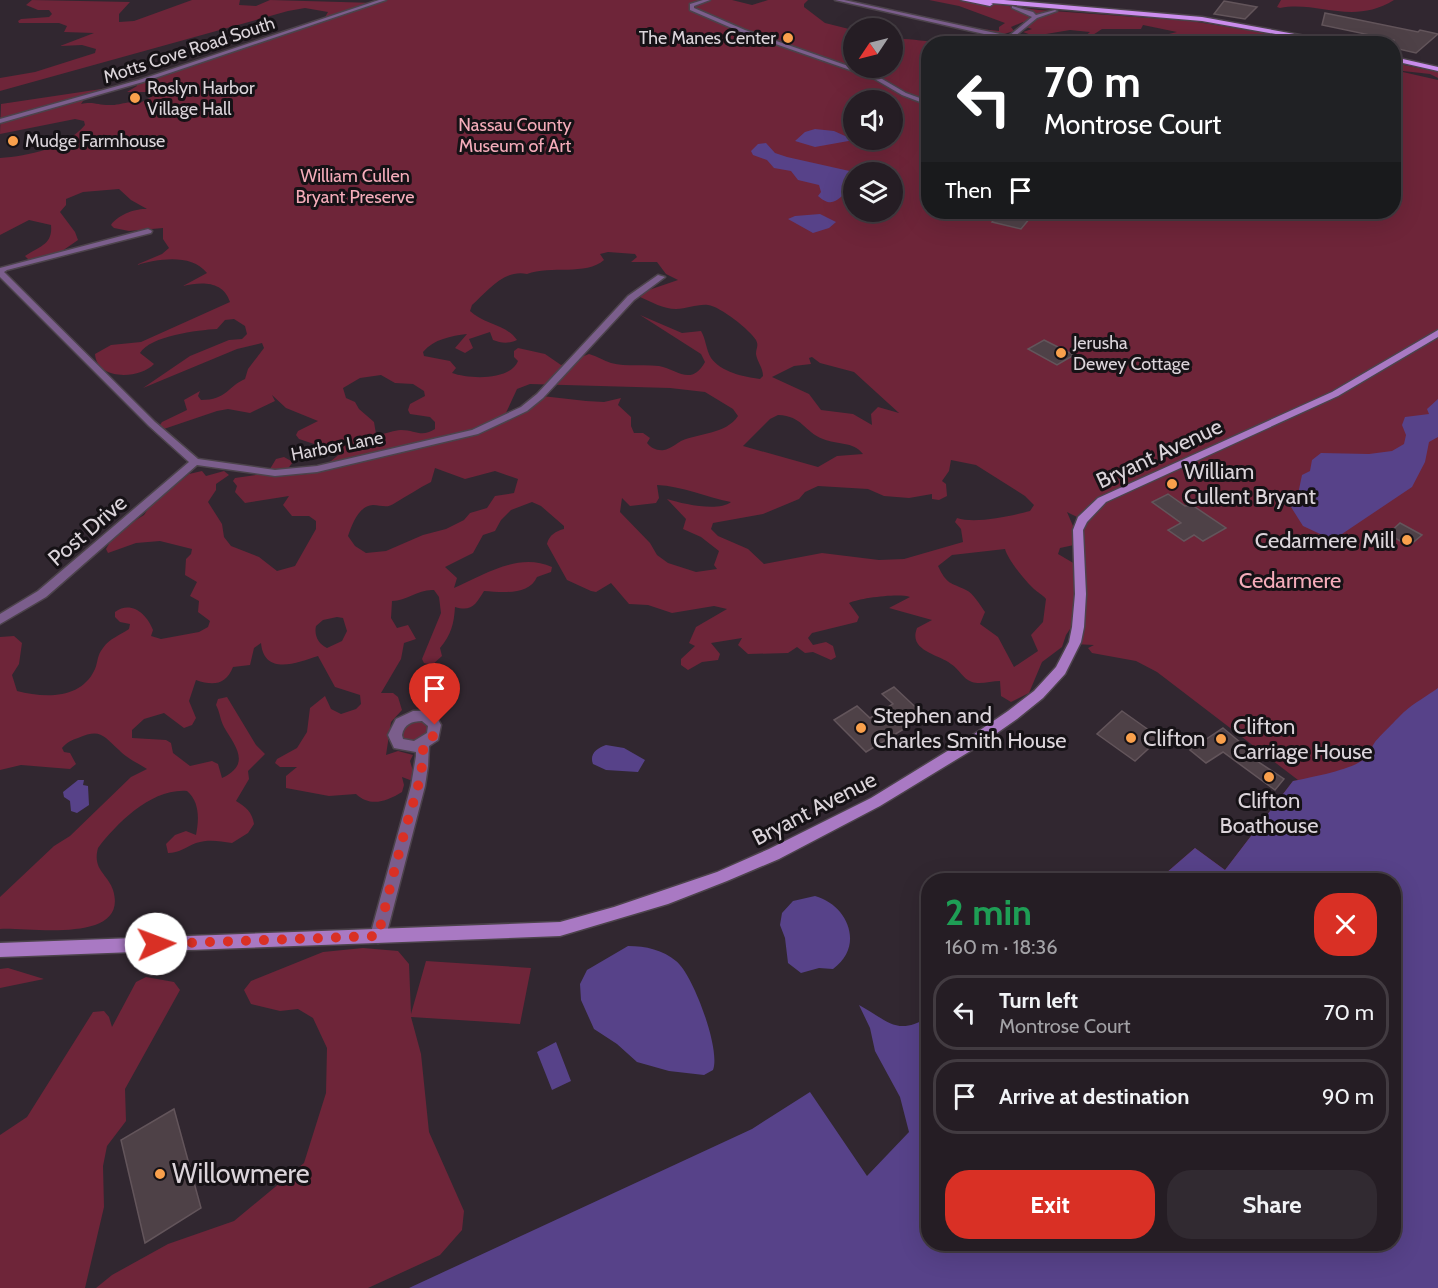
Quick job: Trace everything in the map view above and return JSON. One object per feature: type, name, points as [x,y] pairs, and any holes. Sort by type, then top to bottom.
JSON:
[{"type":"main road","points":[[964,0],[1055,11],[1188,21],[1294,36]]},
{"type":"main road","points":[[983,0],[1178,16],[1295,36]]},
{"type":"main road","points":[[1401,55],[1438,63]]},
{"type":"main road","points":[[1401,61],[1438,69]]},
{"type":"main road","name":"Bryant Avenue","points":[[0,950],[529,932],[560,929],[596,921],[710,881],[752,863],[830,826],[913,780],[1032,701],[1059,671],[1074,644],[1077,631],[1078,530],[1082,520],[1094,506],[1126,487],[1211,453],[1335,394],[1438,333]]},
{"type":"street","name":"Motts Cove Road South","points":[[0,121],[132,84],[384,0]]},
{"type":"street","points":[[708,0],[692,5],[692,9],[743,32],[875,77],[904,94],[921,100]]},
{"type":"street","points":[[837,0],[1001,36]]},
{"type":"street","points":[[1014,7],[1031,13],[1035,17]]},
{"type":"street","points":[[1012,36],[1035,17],[1055,11]]},
{"type":"street","points":[[148,231],[4,268],[0,272],[157,429],[195,462]]},
{"type":"street","name":"Harbor Lane","points":[[195,462],[250,471],[304,472],[452,438],[494,424],[540,396],[631,298],[661,277]]},
{"type":"street","name":"Post Drive","points":[[0,620],[42,594],[195,462]]},
{"type":"street","points":[[378,936],[424,767],[423,745]]},
{"type":"green space","points":[[32,0],[130,2],[119,14],[119,22],[134,21],[192,0],[240,0],[239,5],[256,6],[270,0],[376,3],[384,0],[732,0],[752,5],[768,0],[808,0],[804,7],[825,23],[843,28],[843,78],[903,78],[903,39],[921,41],[921,219],[1401,219],[1401,72],[1438,80],[1438,763],[1251,873],[1166,873],[1195,848],[1225,870],[1293,781],[1298,780],[1157,672],[1136,661],[1092,653],[1088,648],[1094,645],[1074,644],[1076,620],[1066,635],[1062,647],[1042,662],[1029,693],[1011,702],[1001,696],[1000,681],[972,682],[951,664],[920,647],[915,636],[917,628],[932,620],[889,608],[910,597],[905,596],[862,599],[849,603],[859,617],[857,622],[812,633],[808,638],[813,645],[826,642],[833,646],[836,657],[831,660],[813,652],[805,653],[797,647],[788,653],[748,654],[738,645],[742,638],[711,643],[720,654],[718,660],[702,662],[688,670],[681,665],[681,659],[695,646],[689,643],[696,627],[727,609],[714,606],[672,613],[648,605],[629,604],[611,583],[596,592],[567,580],[547,544],[551,536],[564,529],[564,526],[541,506],[532,502],[511,510],[501,520],[495,531],[483,535],[473,553],[445,567],[457,578],[454,588],[489,572],[514,564],[539,563],[552,567],[551,572],[537,577],[533,583],[521,590],[514,592],[484,591],[470,608],[455,607],[451,629],[440,648],[442,656],[432,665],[424,663],[422,659],[441,613],[439,597],[434,590],[428,590],[392,601],[391,618],[397,628],[408,625],[416,639],[404,643],[401,659],[381,693],[393,693],[398,697],[402,710],[391,722],[386,755],[398,751],[413,755],[410,761],[415,778],[410,780],[402,777],[404,785],[402,792],[378,802],[372,802],[356,794],[329,796],[286,788],[286,776],[297,767],[280,767],[275,763],[277,759],[297,748],[307,732],[310,708],[325,696],[331,709],[341,714],[356,709],[361,704],[360,695],[335,687],[318,656],[292,664],[275,663],[268,660],[263,653],[261,643],[254,648],[250,665],[233,667],[223,681],[208,683],[196,680],[189,701],[196,718],[192,725],[184,728],[164,713],[144,719],[132,730],[132,738],[166,740],[171,743],[173,753],[190,766],[212,761],[218,764],[222,778],[237,767],[239,761],[236,748],[216,705],[218,699],[227,697],[256,745],[265,754],[248,771],[249,779],[236,801],[252,816],[254,824],[248,833],[232,843],[205,841],[168,853],[166,844],[175,835],[186,831],[196,835],[198,812],[194,800],[187,791],[161,795],[148,801],[125,818],[98,848],[97,862],[113,890],[114,907],[106,919],[92,926],[73,929],[0,929],[0,897],[54,846],[70,836],[131,777],[147,769],[125,756],[105,737],[92,734],[72,740],[62,748],[64,752],[70,753],[76,764],[70,769],[21,765],[0,770],[0,637],[14,636],[22,643],[19,664],[12,675],[17,691],[50,695],[71,691],[89,679],[105,645],[129,629],[130,624],[120,622],[115,617],[115,612],[121,609],[138,610],[153,630],[151,636],[161,639],[199,632],[208,627],[210,621],[198,612],[199,601],[190,596],[197,582],[185,575],[186,559],[192,549],[160,541],[136,543],[108,553],[106,549],[115,533],[144,515],[149,507],[189,474],[202,471],[206,476],[224,471],[229,475],[216,484],[216,490],[208,502],[222,524],[224,537],[231,546],[259,557],[277,571],[295,566],[316,529],[316,521],[309,516],[292,516],[283,505],[289,496],[245,503],[235,492],[237,486],[233,481],[235,478],[262,474],[270,469],[276,459],[284,457],[293,462],[286,471],[301,475],[308,474],[341,453],[299,439],[296,435],[298,431],[318,421],[286,408],[272,395],[275,401],[250,413],[228,409],[217,411],[155,432],[162,422],[187,410],[184,400],[200,391],[198,396],[201,400],[216,398],[245,379],[248,369],[264,348],[262,343],[237,349],[143,388],[190,356],[229,340],[242,339],[247,334],[245,326],[234,319],[225,320],[217,329],[175,335],[145,347],[140,353],[154,364],[139,373],[120,375],[103,369],[95,354],[111,345],[141,342],[230,302],[227,295],[217,286],[197,284],[183,286],[207,273],[192,262],[174,259],[136,265],[162,254],[169,248],[163,239],[163,228],[129,231],[114,228],[111,225],[127,213],[147,209],[131,200],[119,189],[83,192],[66,199],[66,205],[60,212],[75,232],[78,240],[52,258],[32,263],[25,256],[47,241],[50,237],[51,225],[29,220],[0,235],[0,158],[23,155],[57,145],[77,133],[85,125],[84,121],[75,119],[0,134],[1,104],[108,88],[110,89],[85,98],[81,104],[138,104],[153,96],[146,92],[127,92],[137,86],[136,83],[323,21],[328,12],[305,8],[288,11],[0,91],[0,78],[35,72],[95,53],[96,49],[82,45],[60,46],[94,33],[64,32],[67,26],[59,23],[19,23],[18,21],[49,17],[52,14],[49,10],[38,10],[26,5]],"holes":[[[608,252],[635,254],[637,257],[631,262],[657,262],[666,274],[678,280],[643,292],[639,295],[640,297],[671,309],[700,305],[713,306],[735,320],[756,340],[756,354],[763,376],[760,379],[747,377],[733,373],[715,363],[708,352],[701,331],[682,333],[640,315],[701,354],[705,362],[700,369],[689,375],[659,366],[611,363],[589,354],[561,365],[545,354],[518,348],[514,351],[514,357],[518,361],[514,368],[498,375],[478,377],[452,373],[456,368],[450,361],[424,356],[423,352],[432,344],[455,336],[467,334],[455,348],[465,353],[473,348],[469,339],[490,332],[493,340],[496,341],[508,343],[517,340],[501,327],[475,315],[470,311],[472,305],[497,282],[511,275],[588,268],[604,260],[600,254]],[[812,357],[820,363],[854,372],[899,413],[878,407],[871,414],[872,425],[853,414],[821,410],[809,394],[772,377],[794,366],[811,364],[809,358]],[[381,375],[395,383],[413,384],[424,391],[425,396],[410,404],[408,410],[410,414],[430,417],[435,422],[435,429],[426,433],[401,430],[376,434],[374,422],[359,409],[355,402],[346,398],[343,388],[360,378]],[[530,384],[670,388],[705,392],[733,409],[738,416],[720,430],[688,438],[668,449],[661,450],[649,445],[647,443],[650,438],[643,433],[634,433],[631,417],[618,405],[621,398],[604,402],[533,395],[528,402],[532,407],[505,415],[517,389]],[[778,415],[793,418],[816,436],[854,447],[863,454],[837,456],[818,467],[743,446],[770,419]],[[951,460],[976,465],[1025,496],[1034,505],[1030,511],[1003,517],[983,520],[957,518],[955,522],[961,529],[963,542],[904,559],[879,560],[822,553],[764,564],[748,549],[718,536],[711,529],[713,523],[763,514],[799,499],[805,492],[818,486],[868,489],[884,496],[909,498],[932,494],[932,499],[939,500],[947,496],[946,484],[942,481],[949,471]],[[435,468],[465,479],[495,471],[518,479],[514,493],[495,496],[487,508],[470,513],[464,520],[446,529],[423,535],[386,551],[366,553],[355,546],[348,536],[356,517],[363,509],[373,505],[392,505],[431,482]],[[657,485],[676,487],[731,502],[709,507],[667,499],[686,519],[683,529],[701,537],[719,551],[714,565],[717,569],[696,572],[668,563],[657,555],[650,543],[620,512],[622,498],[630,506],[656,503],[659,498]],[[1067,512],[1079,518],[1075,564],[1058,554],[1060,548],[1074,545],[1076,533]],[[1005,549],[1022,576],[1046,599],[1043,622],[1031,635],[1038,651],[1014,667],[998,637],[980,624],[985,612],[977,600],[969,592],[944,577],[938,566],[952,555]],[[343,618],[347,631],[342,641],[327,648],[317,639],[316,626],[323,620]]]},
{"type":"green space","points":[[929,0],[963,0],[1039,10],[1191,21],[1284,36],[1174,36],[1169,34],[1177,32],[1143,25],[1141,29],[1102,29],[1092,36],[1085,36],[1090,32],[1070,30],[1034,36],[1023,32],[1032,29],[1026,27],[1023,22],[1011,27],[1014,31],[1004,34],[973,28],[999,31],[999,27],[1005,23],[959,6]]},
{"type":"green space","points":[[1281,0],[1394,0],[1364,11],[1349,12],[1294,6],[1277,7]]},
{"type":"green space","points":[[1401,64],[1438,72],[1438,78],[1430,74],[1401,71]]},
{"type":"green space","points":[[408,720],[428,721],[431,733],[407,745],[398,732]]},
{"type":"green space","points":[[363,948],[398,951],[409,964],[411,1014],[426,961],[531,968],[520,1024],[411,1017],[421,1054],[429,1132],[464,1211],[462,1230],[440,1255],[368,1288],[96,1288],[112,1275],[168,1244],[234,1221],[304,1163],[326,1093],[327,1048],[313,1018],[298,1009],[280,1011],[251,1004],[244,990],[251,981],[323,952]]},
{"type":"green space","points":[[8,968],[44,979],[0,988],[0,969]]},
{"type":"green space","points":[[146,977],[174,982],[180,990],[125,1089],[126,1121],[107,1146],[103,1166],[104,1207],[85,1288],[0,1288],[0,1135],[27,1117],[93,1012],[104,1011],[112,1027],[136,982]]},
{"type":"shaded area","points":[[815,129],[834,131],[843,135],[843,142],[815,147],[795,141],[805,132]]},
{"type":"shaded area","points":[[766,143],[775,153],[787,157],[843,170],[843,195],[833,202],[824,200],[818,196],[821,192],[819,185],[798,180],[791,171],[774,168],[767,160],[753,155],[751,151],[758,144]]},
{"type":"shaded area","points":[[820,214],[836,222],[829,228],[813,233],[788,219],[795,216]]},
{"type":"shaded area","points":[[1438,399],[1438,437],[1429,442],[1425,462],[1412,487],[1333,540],[1303,526],[1291,507],[1297,499],[1302,475],[1310,471],[1312,460],[1321,453],[1369,454],[1392,451],[1404,444],[1406,435],[1402,425],[1405,417],[1429,414],[1427,409]]},
{"type":"shaded area","points":[[1438,688],[1438,1288],[409,1288],[752,1129],[810,1092],[867,1176],[909,1132],[900,1097],[875,1051],[870,1028],[859,1005],[892,1024],[908,1026],[921,1021],[921,1251],[1401,1251],[1401,873],[1166,873],[1195,848],[1225,870],[1293,781],[1352,766],[1361,761],[1377,740],[1416,703]]},
{"type":"shaded area","points":[[606,745],[624,748],[645,760],[638,772],[606,770],[593,764],[592,757],[595,752]]},
{"type":"shaded area","points":[[78,780],[84,780],[83,785],[88,786],[89,805],[77,813],[71,811],[70,801],[64,797],[63,792]]},
{"type":"shaded area","points":[[815,896],[827,901],[844,917],[850,938],[848,949],[843,960],[833,969],[819,968],[801,973],[788,963],[785,938],[780,925],[782,913],[793,901]]},
{"type":"shaded area","points":[[628,946],[660,951],[671,957],[683,969],[704,1013],[713,1046],[713,1070],[704,1075],[669,1071],[637,1062],[617,1044],[594,1029],[581,1000],[580,984],[587,970]]},
{"type":"shaded area","points":[[556,1042],[571,1081],[552,1090],[537,1052]]},
{"type":"building","points":[[1224,1],[1257,7],[1245,19],[1214,14]]},
{"type":"building","points":[[1325,13],[1438,34],[1416,53],[1401,50],[1401,36],[1375,36],[1322,25]]},
{"type":"building","points":[[994,219],[1029,219],[1021,229],[992,222]]},
{"type":"building","name":"Jerusha Dewey Cottage","points":[[1044,340],[1074,355],[1057,365],[1028,349]]},
{"type":"building","name":"Cedarmere","points":[[1168,494],[1185,506],[1192,505],[1226,528],[1203,541],[1194,535],[1184,541],[1168,530],[1181,523],[1152,502]]},
{"type":"building","name":"Cedarmere Mill","points":[[1400,523],[1422,535],[1409,546],[1388,534]]},
{"type":"building","points":[[894,687],[925,716],[866,752],[834,720],[857,706],[870,718],[893,704],[882,694]]},
{"type":"building","name":"Clifton","points":[[1122,711],[1160,738],[1135,761],[1097,734]]},
{"type":"building","name":"Clifton Carriage House","points":[[1223,728],[1258,757],[1254,759],[1284,779],[1275,790],[1223,752],[1206,763],[1190,750]]},
{"type":"building","name":"Willowmere","points":[[174,1109],[201,1208],[145,1243],[121,1140]]},
{"type":"place","name":"The Manes Center","points":[[788,38]]},
{"type":"place","name":"Roslyn Harbor Village Hall","points":[[135,98]]},
{"type":"place","name":"Mudge Farmhouse","points":[[13,141]]},
{"type":"place","name":"Jerusha Dewey Cottage","points":[[1061,353]]},
{"type":"place","name":"William Cullent Bryant","points":[[1172,484]]},
{"type":"place","name":"Cedarmere Mill","points":[[1407,540]]},
{"type":"place","name":"Stephen and Charles Smith House","points":[[861,728]]},
{"type":"place","name":"Clifton","points":[[1131,738]]},
{"type":"place","name":"Clifton Carriage House","points":[[1221,739]]},
{"type":"place","name":"Clifton Boathouse","points":[[1269,777]]},
{"type":"place","name":"Willowmere","points":[[160,1174]]},
{"type":"route","points":[[156,944],[378,936],[424,767],[423,745],[433,736],[435,725]]},
{"type":"park label","name":"Nassau County Museum of Art","points":[[515,135]]},
{"type":"park label","name":"William Cullen Bryant Preserve","points":[[355,186]]}]
